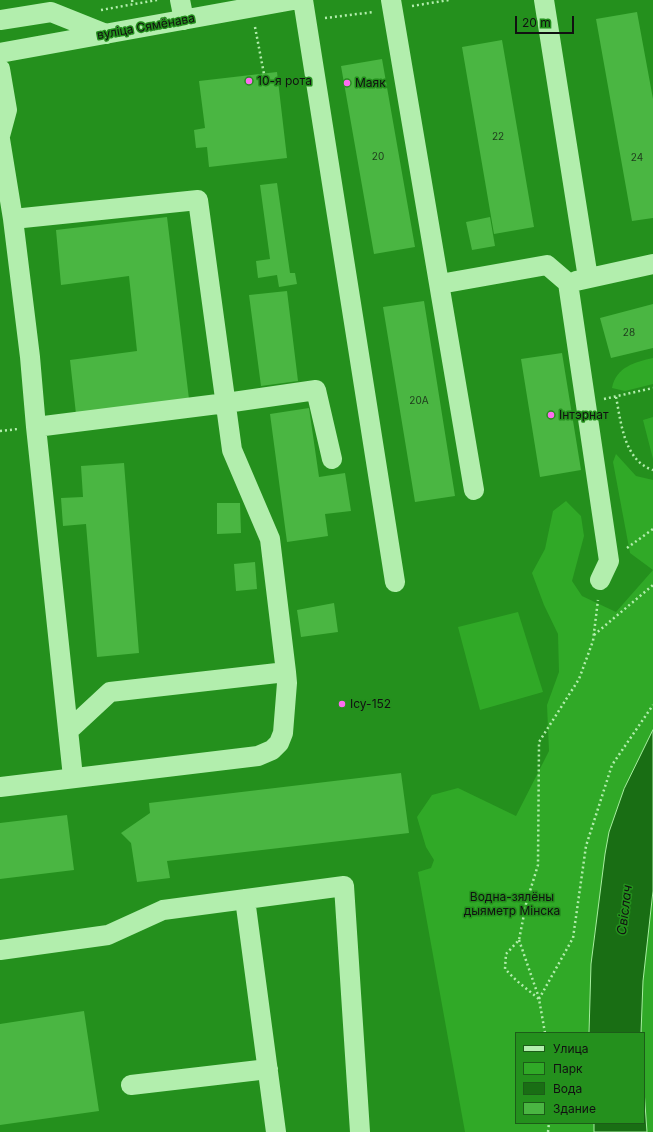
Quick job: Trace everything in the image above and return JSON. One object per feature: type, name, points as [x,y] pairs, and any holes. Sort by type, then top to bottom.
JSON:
[{"type":"street","points":[[180,0],[184,20]]},
{"type":"street","name":"вуліца Сямёнава","points":[[0,53],[293,0]]},
{"type":"street","points":[[304,0],[395,582]]},
{"type":"street","points":[[391,0],[474,490]]},
{"type":"street","points":[[544,0],[588,278]]},
{"type":"street","points":[[0,20],[51,12],[106,34]]},
{"type":"street","points":[[0,69],[7,110],[6,120],[0,136]]},
{"type":"street","points":[[0,139],[13,219],[30,357],[73,777]]},
{"type":"street","points":[[0,787],[73,777],[258,756],[272,750],[279,743],[283,733],[287,683],[270,539],[232,450],[198,200],[13,219]]},
{"type":"street","points":[[568,283],[653,264]]},
{"type":"street","points":[[440,284],[547,265],[568,283],[609,561],[600,580]]},
{"type":"street","points":[[36,427],[316,390],[332,459]]},
{"type":"street","points":[[68,731],[110,692],[286,672]]},
{"type":"street","points":[[0,950],[108,936],[163,910],[344,886],[360,1132]]},
{"type":"street","points":[[245,899],[276,1132]]},
{"type":"street","points":[[131,1085],[268,1068]]},
{"type":"path","points":[[132,0],[132,5]]},
{"type":"path","points":[[98,10],[157,0]]},
{"type":"path","points":[[255,27],[264,74]]},
{"type":"path","points":[[586,402],[616,397],[653,388]]},
{"type":"path","points":[[616,397],[627,445],[643,464],[653,470]]},
{"type":"path","points":[[609,561],[653,529]]},
{"type":"path","points":[[545,1032],[540,999],[519,940],[526,904],[538,865],[539,742],[579,679],[594,635],[600,580]]},
{"type":"path","points":[[594,635],[653,585]]},
{"type":"path","points":[[540,999],[573,938],[586,846],[612,765],[653,704]]},
{"type":"path","points":[[519,940],[506,954],[505,969],[517,981],[540,999]]},
{"type":"green space","points":[[653,358],[653,384],[625,391],[612,388],[614,381],[622,370],[640,361]]},
{"type":"green space","points":[[653,417],[653,459],[643,420]]},
{"type":"green space","points":[[616,454],[636,476],[653,480],[653,570],[630,553],[613,462]]},
{"type":"green space","name":"Водна-зялёны дыяметр Мінска","points":[[566,501],[581,516],[584,536],[572,581],[582,596],[616,612],[653,570],[653,730],[624,789],[617,810],[595,929],[591,964],[589,1032],[515,1032],[515,1124],[594,1124],[594,1132],[465,1132],[418,872],[431,868],[434,860],[426,847],[417,817],[432,795],[458,788],[516,816],[549,751],[547,705],[559,672],[558,634],[544,605],[532,573],[545,549],[553,511]]},
{"type":"green space","points":[[518,612],[543,692],[480,710],[458,627]]},
{"type":"green space","points":[[653,891],[653,1132],[647,1132],[645,1104],[645,1032],[641,1032],[644,962]]},
{"type":"water","name":"Свіслач","points":[[653,730],[653,891],[643,981],[641,1032],[589,1032],[591,964],[605,854],[609,832],[624,789]]},
{"type":"water","points":[[645,1104],[647,1132],[594,1132],[594,1124],[645,1124]]},
{"type":"building","points":[[637,12],[653,99],[653,218],[632,221],[596,19]]},
{"type":"building","points":[[502,40],[534,227],[494,234],[462,47]]},
{"type":"building","points":[[382,59],[415,247],[374,254],[341,66]]},
{"type":"building","points":[[277,72],[287,158],[209,167],[207,147],[196,148],[194,130],[205,128],[199,81]]},
{"type":"building","points":[[277,183],[290,273],[295,273],[297,284],[279,287],[277,275],[258,278],[256,261],[270,259],[260,185]]},
{"type":"building","points":[[167,217],[189,399],[76,414],[70,360],[137,351],[129,276],[61,285],[56,230]]},
{"type":"building","points":[[490,217],[495,246],[472,250],[466,222]]},
{"type":"building","points":[[287,291],[298,381],[261,386],[249,295]]},
{"type":"building","points":[[424,301],[455,496],[415,502],[383,307]]},
{"type":"building","points":[[653,304],[653,348],[611,358],[600,318]]},
{"type":"building","name":"Інтэрнат","points":[[562,353],[581,470],[540,477],[521,359]]},
{"type":"building","points":[[309,408],[319,477],[345,473],[351,511],[325,514],[328,536],[287,542],[270,414]]},
{"type":"building","points":[[124,463],[139,653],[97,657],[86,524],[63,526],[61,498],[83,497],[81,466]]},
{"type":"building","points":[[217,503],[240,503],[241,533],[217,534]]},
{"type":"building","points":[[255,562],[257,589],[236,591],[234,564]]},
{"type":"building","points":[[334,603],[338,632],[301,637],[297,610]]},
{"type":"building","points":[[401,773],[409,833],[167,861],[170,878],[137,882],[131,843],[121,833],[150,813],[149,803]]},
{"type":"building","points":[[67,815],[74,870],[0,879],[0,823]]},
{"type":"building","points":[[84,1011],[99,1111],[0,1125],[0,1024]]},
{"type":"place","name":"10-я рота","points":[[249,81]]},
{"type":"place","name":"Маяк","points":[[347,83]]},
{"type":"place","name":"Інтэрнат","points":[[551,415]]},
{"type":"place","name":"Ісу-152","points":[[342,704]]}]
